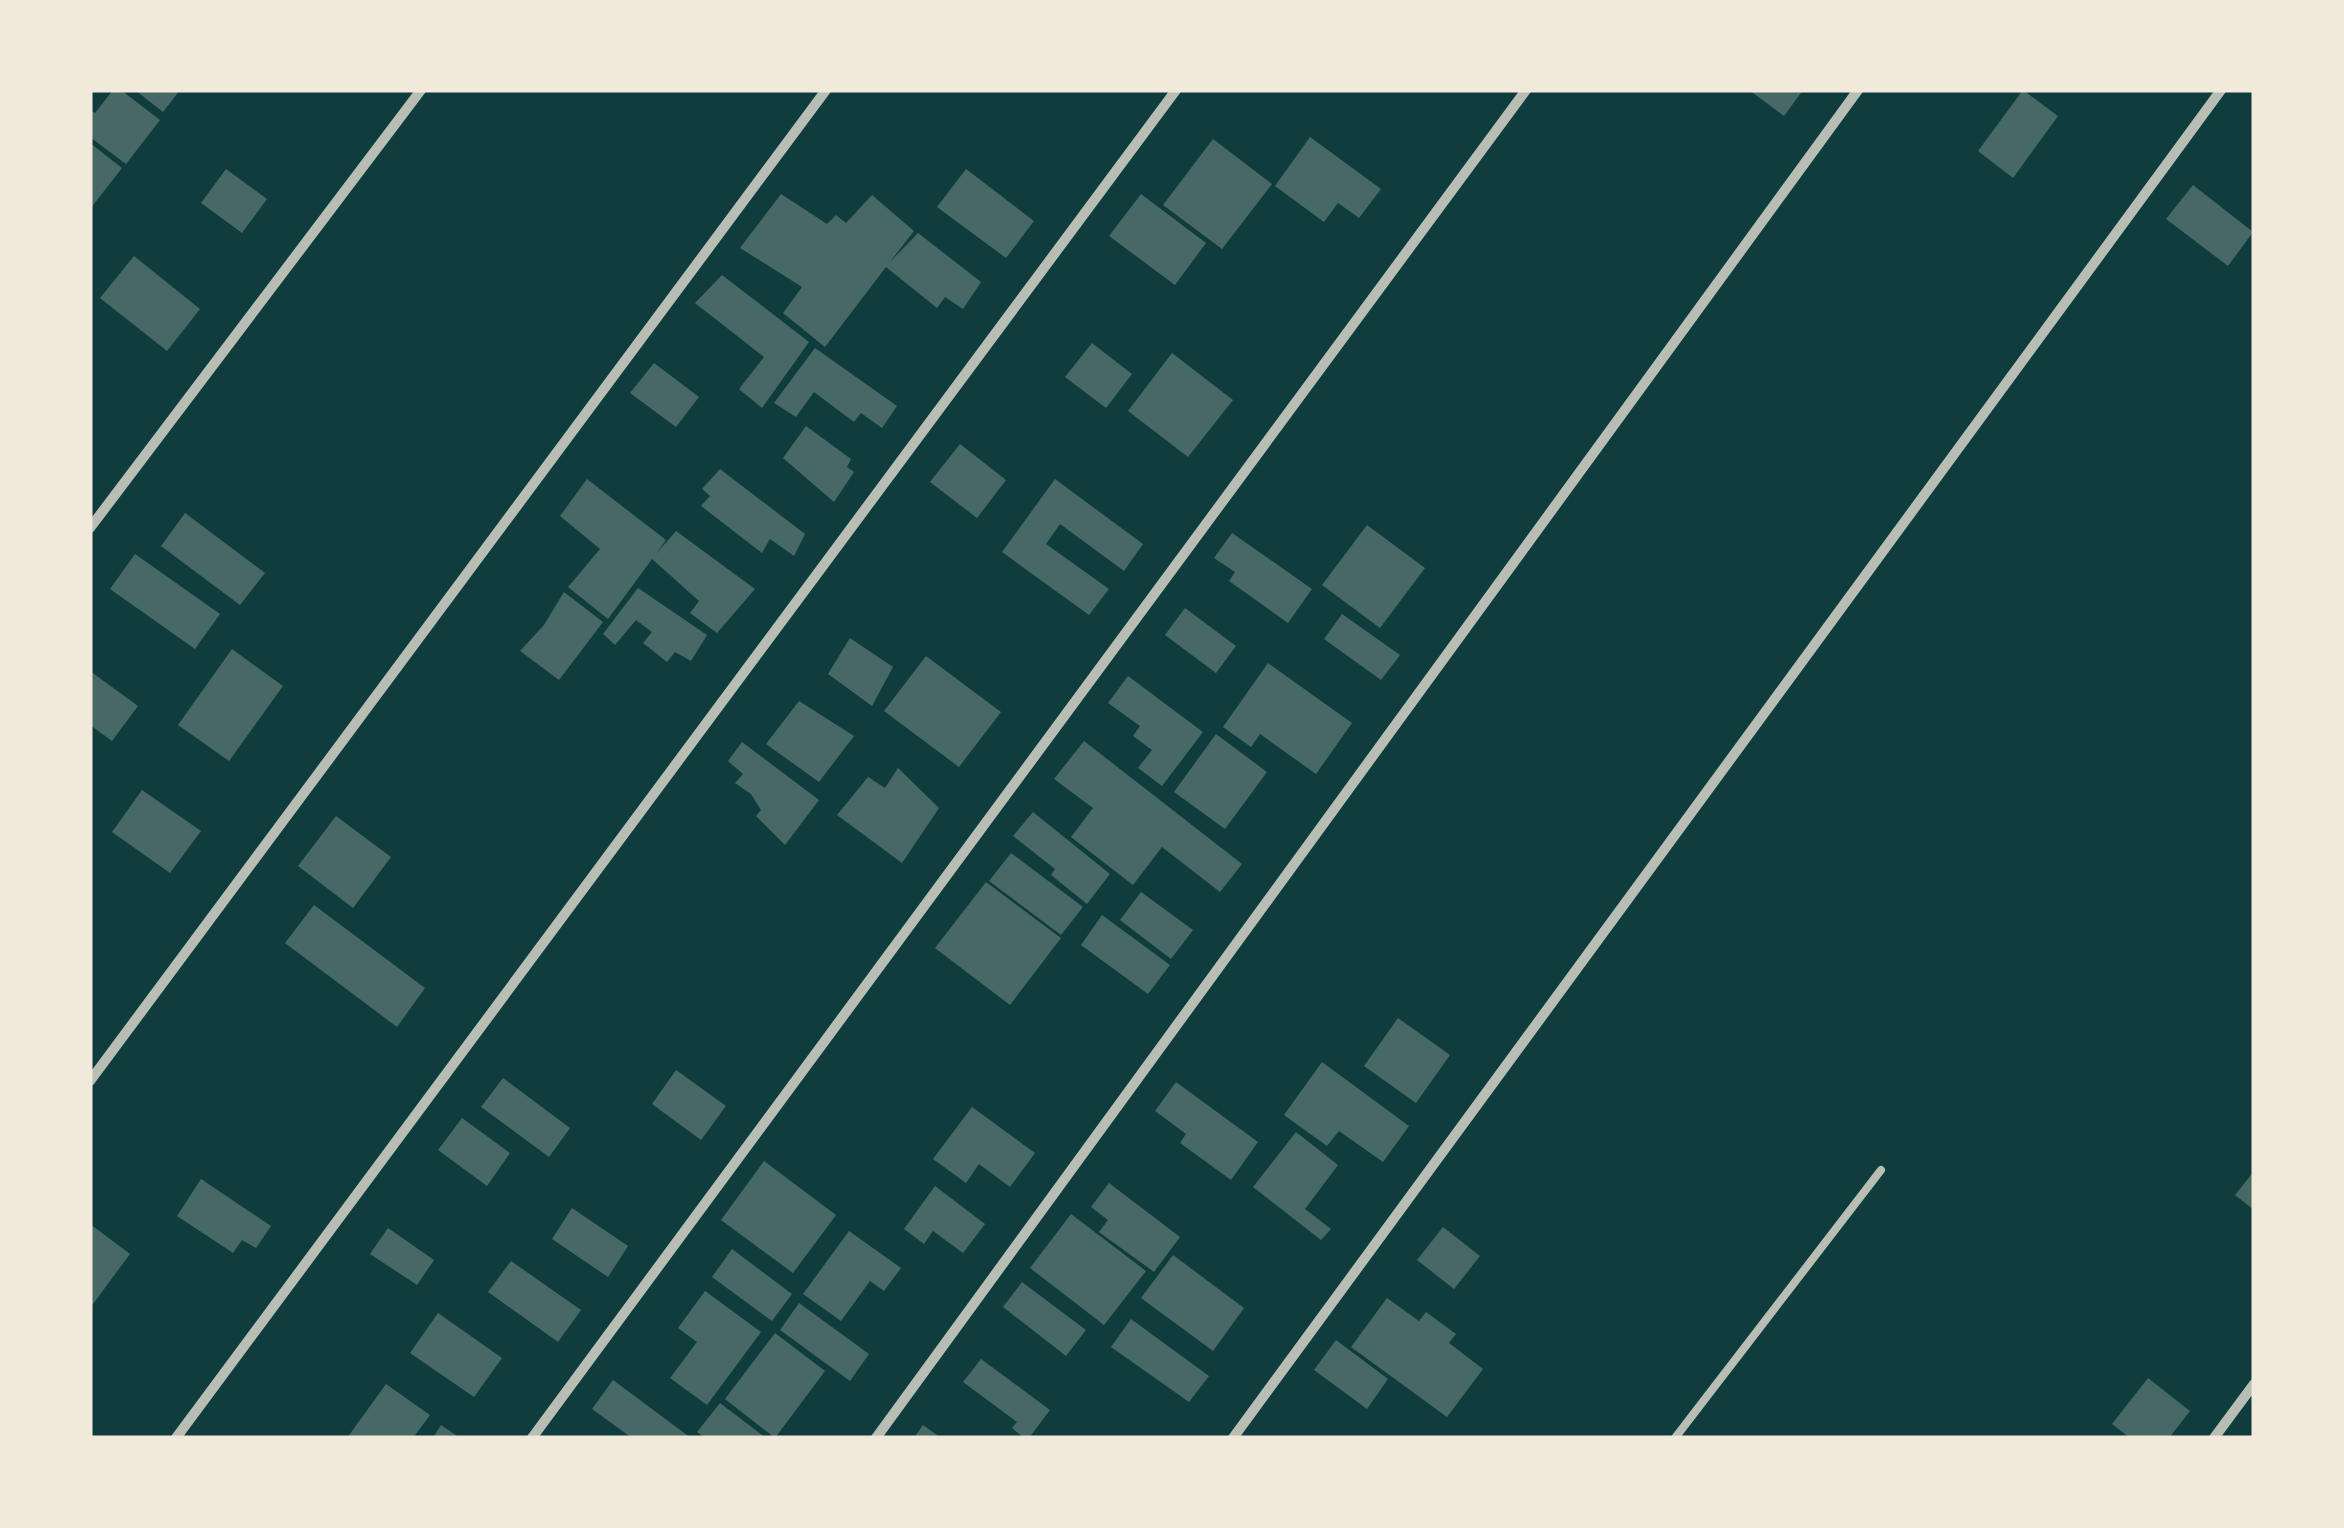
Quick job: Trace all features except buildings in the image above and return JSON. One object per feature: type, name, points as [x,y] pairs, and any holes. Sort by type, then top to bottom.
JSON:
[{"type":"street","points":[[90,528],[421,90]]},
{"type":"street","points":[[90,1082],[826,90]]},
{"type":"street","points":[[176,1438],[1176,90]]},
{"type":"street","points":[[532,1438],[1526,90]]},
{"type":"street","points":[[876,1438],[1858,90]]},
{"type":"street","points":[[1233,1438],[2221,90]]},
{"type":"street","points":[[2214,1438],[2254,1384]]},
{"type":"lane","points":[[1674,1438],[1881,1170]]}]
